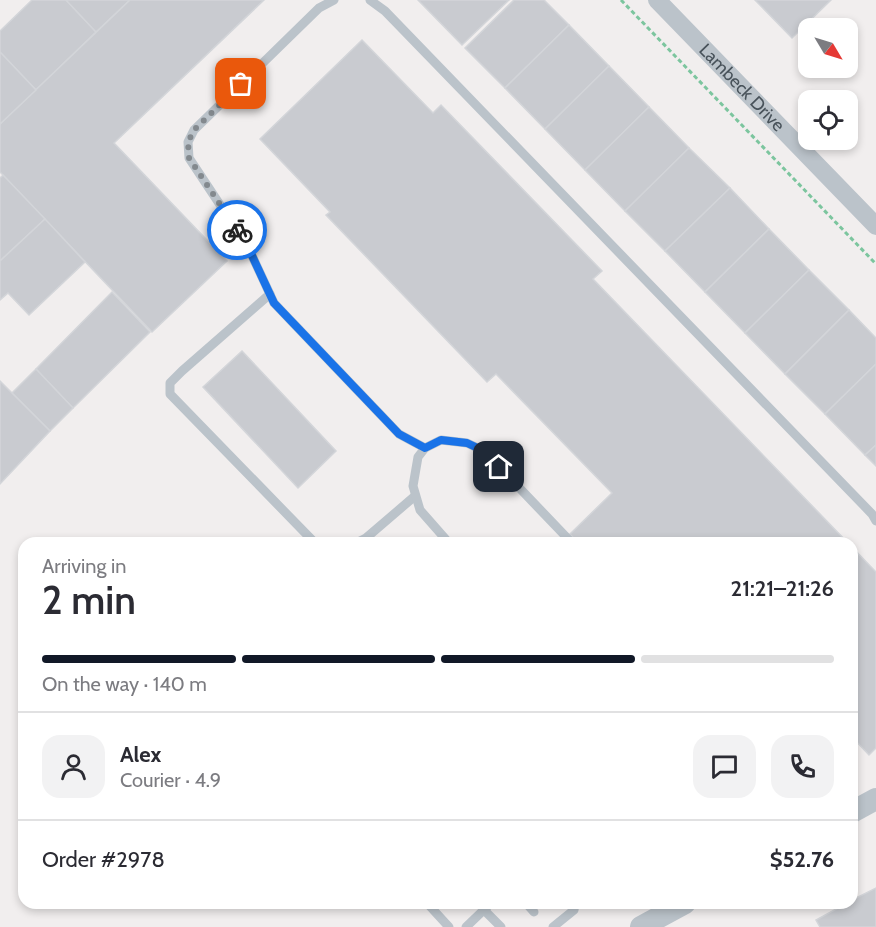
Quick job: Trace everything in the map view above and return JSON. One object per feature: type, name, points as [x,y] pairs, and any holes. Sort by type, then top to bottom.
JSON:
[{"type":"street","name":"Lambeck Drive","points":[[657,0],[876,226]]},
{"type":"street","points":[[858,809],[876,799]]},
{"type":"street","points":[[640,927],[669,909]]},
{"type":"lane","points":[[334,0],[319,8],[194,130],[188,142],[189,158],[248,247],[274,303],[399,434],[425,448]]},
{"type":"lane","points":[[370,0],[385,10],[872,514],[876,521]]},
{"type":"lane","points":[[270,294],[182,371],[170,383],[170,394],[309,537]]},
{"type":"lane","points":[[444,537],[420,510],[413,486],[418,458],[425,448],[441,440],[467,443],[484,451],[567,537]]},
{"type":"lane","points":[[367,537],[416,496]]},
{"type":"lane","points":[[433,909],[450,927]]},
{"type":"lane","points":[[466,927],[484,909]]},
{"type":"lane","points":[[490,909],[501,927]]},
{"type":"lane","points":[[531,909],[534,912]]},
{"type":"lane","points":[[553,927],[573,909]]},
{"type":"path","points":[[621,0],[876,264]]},
{"type":"building","points":[[32,0],[66,0],[96,32],[36,90],[0,52],[0,31]]},
{"type":"building","points":[[66,0],[130,0],[96,32]]},
{"type":"building","points":[[130,0],[264,0],[114,143],[227,261],[152,332],[0,172],[0,124]]},
{"type":"building","points":[[418,0],[509,0],[462,45]]},
{"type":"building","points":[[514,0],[544,0],[569,25],[505,88],[465,48]]},
{"type":"building","points":[[755,0],[831,0],[813,18],[798,18],[798,32],[792,38]]},
{"type":"building","points":[[569,25],[609,66],[545,129],[505,88]]},
{"type":"building","points":[[362,40],[433,113],[441,105],[602,271],[593,279],[842,537],[573,537],[570,534],[612,493],[496,374],[487,382],[326,215],[330,212],[260,139]]},
{"type":"building","points":[[0,52],[36,90],[0,124]]},
{"type":"building","points":[[609,66],[649,107],[585,170],[545,129]]},
{"type":"building","points":[[649,107],[689,148],[625,211],[585,170]]},
{"type":"building","points":[[689,148],[730,188],[665,251],[625,211]]},
{"type":"building","points":[[3,175],[45,219],[0,261],[0,178]]},
{"type":"building","points":[[730,188],[769,229],[705,292],[665,251]]},
{"type":"building","points":[[45,219],[85,262],[29,315],[8,293],[0,300],[0,261]]},
{"type":"building","points":[[769,229],[809,270],[745,333],[705,292]]},
{"type":"building","points":[[809,270],[849,310],[785,374],[745,333]]},
{"type":"building","points":[[112,292],[150,332],[73,408],[36,369]]},
{"type":"building","points":[[849,310],[876,338],[876,364],[825,414],[785,374]]},
{"type":"building","points":[[242,351],[336,451],[298,488],[203,387]]},
{"type":"building","points":[[876,364],[876,445],[865,455],[825,414]]},
{"type":"building","points":[[36,369],[73,408],[50,431],[12,393]]},
{"type":"building","points":[[0,381],[50,431],[0,484]]},
{"type":"building","points":[[876,445],[876,466],[865,455]]},
{"type":"building","points":[[858,553],[876,572],[876,748],[869,755],[858,743]]},
{"type":"building","points":[[876,888],[876,927],[820,927],[816,920],[836,909],[858,909],[858,897]]},
{"type":"way so far","points":[[237,230],[189,158],[188,142],[194,130],[241,84]]},
{"type":"route","points":[[237,230],[248,247],[274,303],[399,434],[425,448],[441,440],[467,443],[484,451],[499,467]]}]
